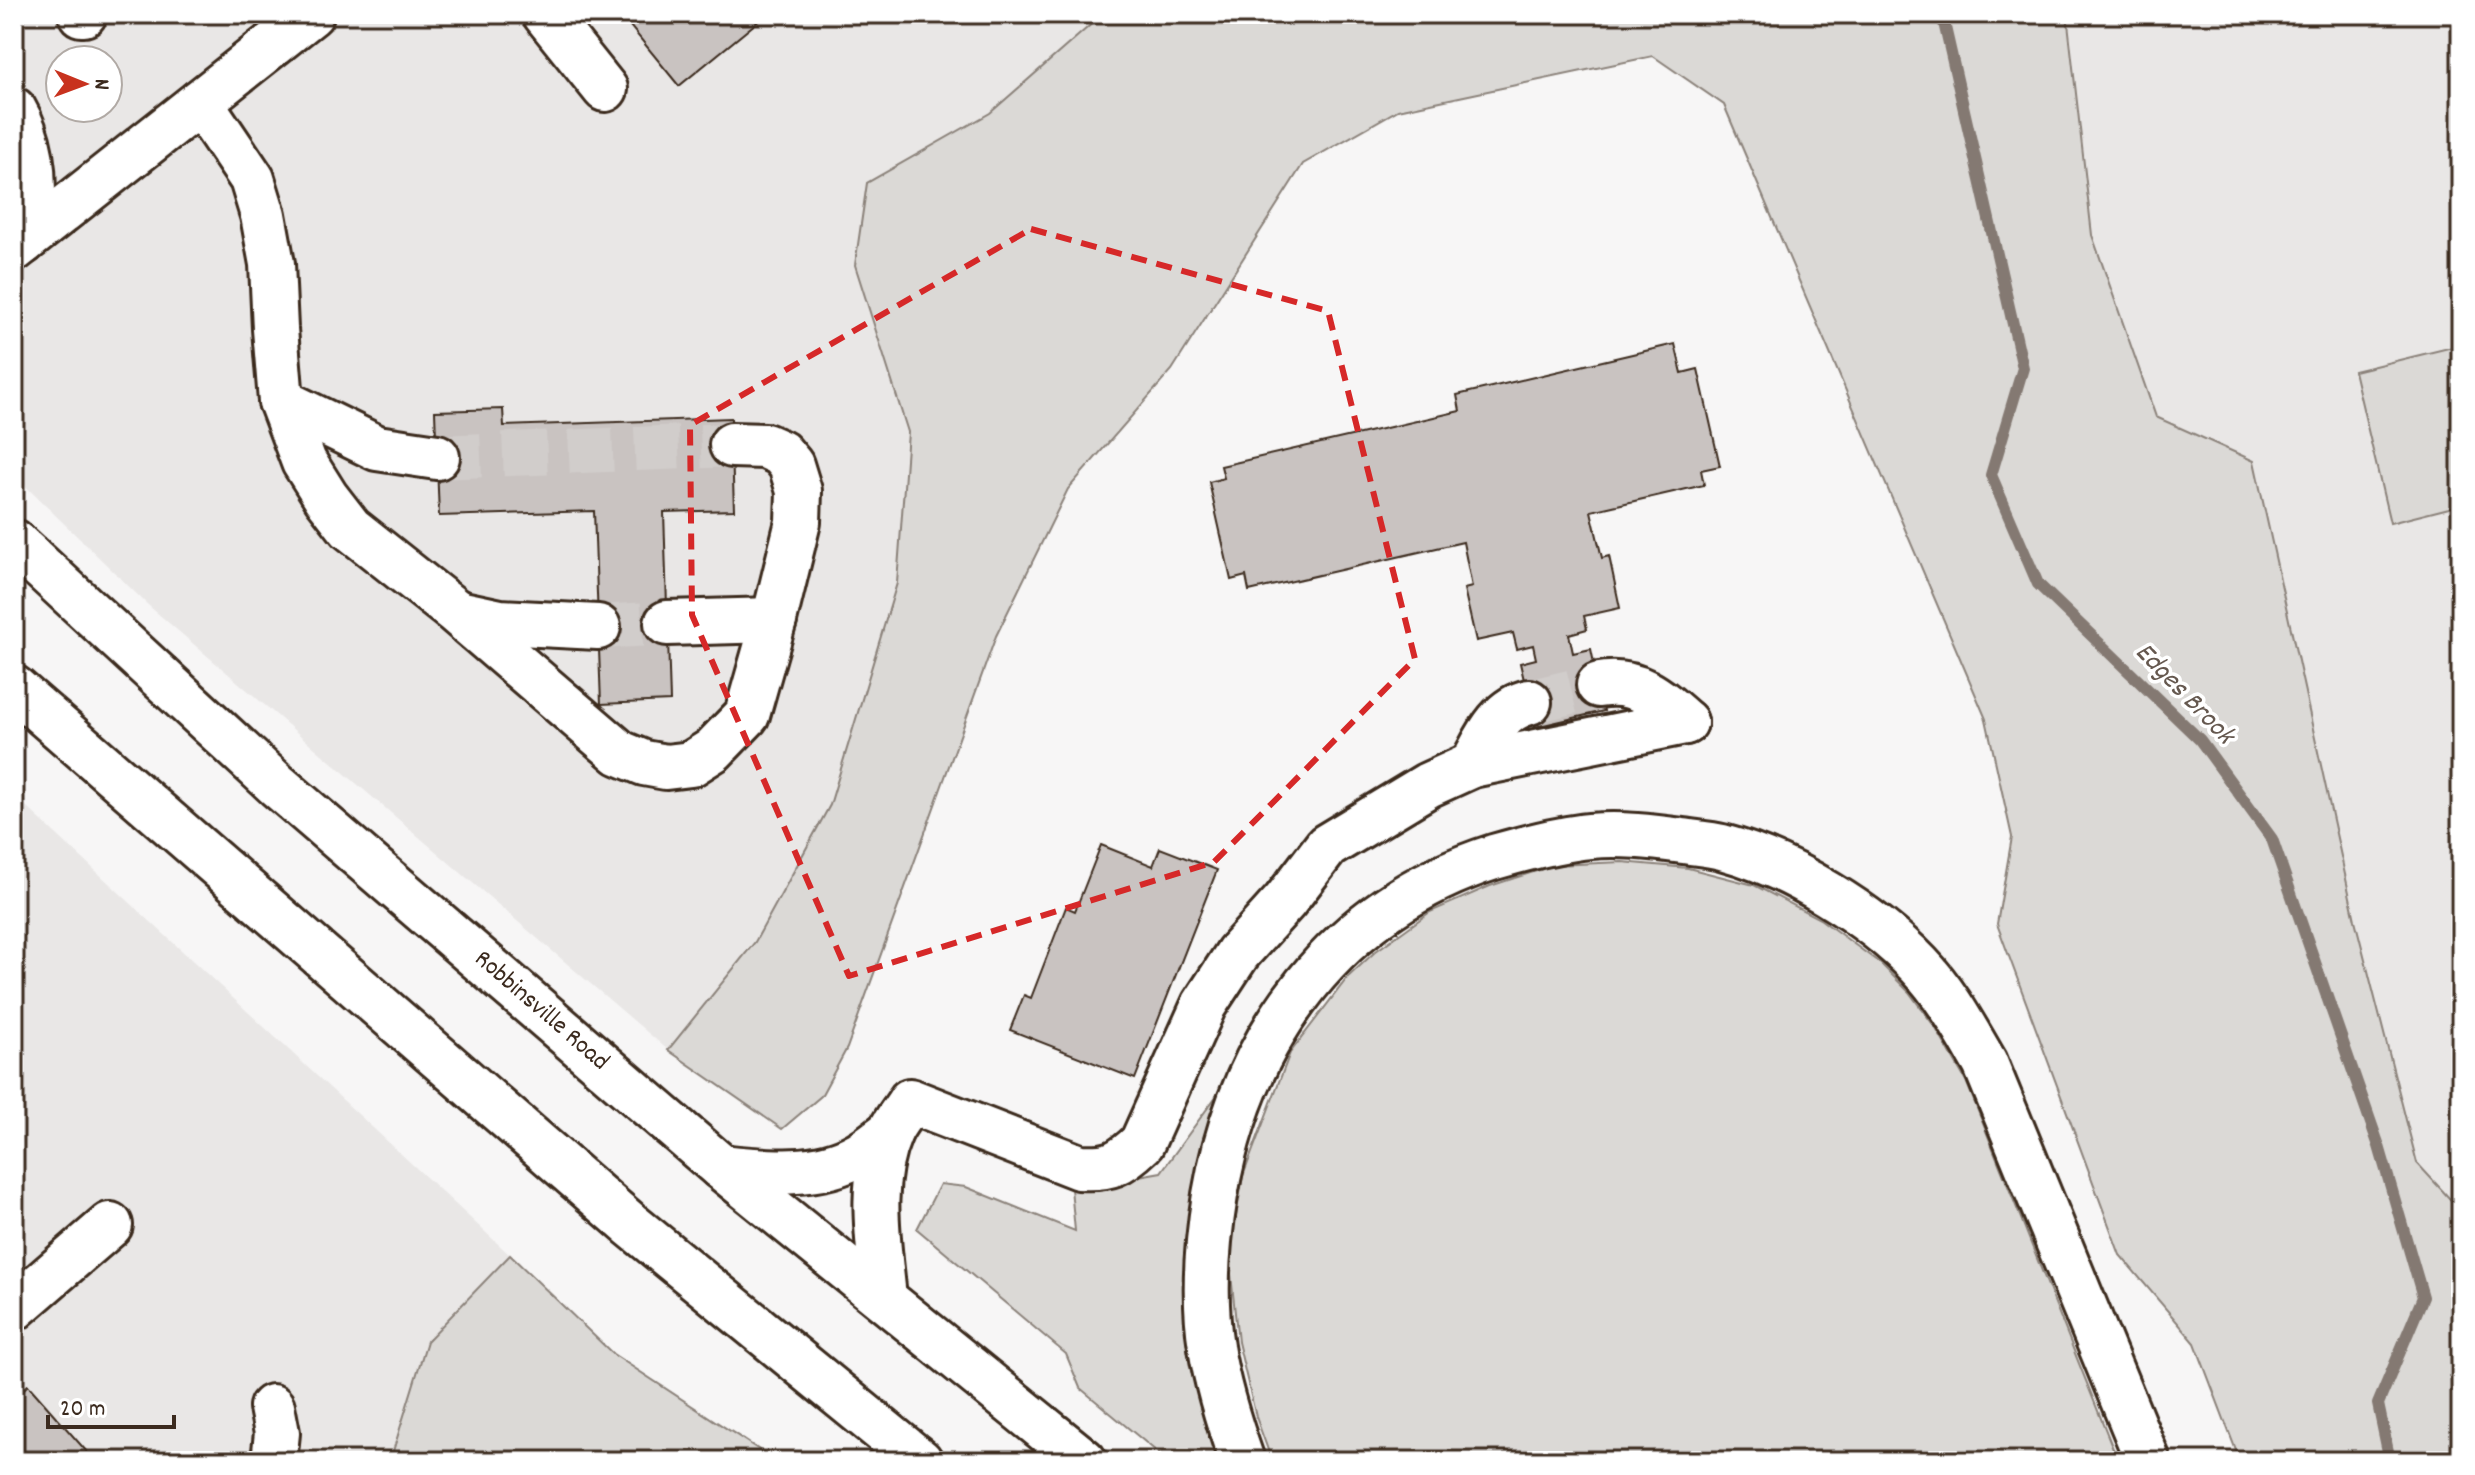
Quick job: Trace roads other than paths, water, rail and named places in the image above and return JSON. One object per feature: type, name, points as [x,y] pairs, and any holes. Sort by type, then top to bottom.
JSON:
[{"type":"main road","points":[[18,245],[311,14]]},
{"type":"main road","points":[[545,14],[605,89]]},
{"type":"main road","points":[[200,102],[252,179],[263,215],[272,264],[281,401],[304,462],[326,497],[350,528],[456,612],[620,753],[644,763],[666,767],[691,764],[713,750],[747,715],[774,620],[798,522],[799,491],[791,465],[781,453],[765,446],[732,445]]},
{"type":"main road","points":[[14,110],[22,124],[31,159],[32,205],[18,245]]},
{"type":"main road","points":[[281,401],[377,448],[437,457]]},
{"type":"main road","name":"Robbinsville Road","points":[[14,542],[277,785],[721,1167],[1084,1461]]},
{"type":"main road","points":[[456,612],[500,622],[598,627]]},
{"type":"main road","points":[[667,623],[774,620]]},
{"type":"main road","points":[[900,1116],[1079,1167],[1102,1168],[1124,1160],[1142,1143],[1204,1005],[1238,953],[1285,901],[1327,846],[1428,785],[1472,765],[1685,722],[1654,695],[1629,684],[1599,685]]},
{"type":"main road","points":[[14,688],[631,1225],[920,1461]]},
{"type":"main road","points":[[1472,765],[1501,717],[1519,704],[1529,702]]},
{"type":"main road","points":[[1242,1461],[1228,1422],[1210,1346],[1206,1288],[1210,1226],[1221,1162],[1235,1110],[1278,1021],[1314,975],[1355,933],[1410,893],[1467,866],[1522,849],[1591,835],[1657,837],[1722,847],[1776,867],[1822,890],[1873,924],[1919,965],[1949,1003],[1985,1063],[2148,1461]]},
{"type":"main road","points":[[721,1167],[772,1173],[818,1169],[858,1155],[900,1116]]},
{"type":"main road","points":[[884,1298],[876,1203],[878,1172],[900,1116]]},
{"type":"main road","points":[[14,1308],[110,1225]]},
{"type":"main road","points":[[272,1407],[277,1433],[274,1461]]},
{"type":"waterway","name":"Edges Brook","points":[[1942,14],[2023,368],[1991,475],[2038,584],[2200,740],[2272,839],[2379,1146],[2423,1297],[2378,1404],[2390,1461]]},
{"type":"tunnel","points":[[437,457],[732,445]]},
{"type":"tunnel","points":[[598,627],[667,623]]},
{"type":"tunnel","points":[[1529,702],[1599,685]]}]
